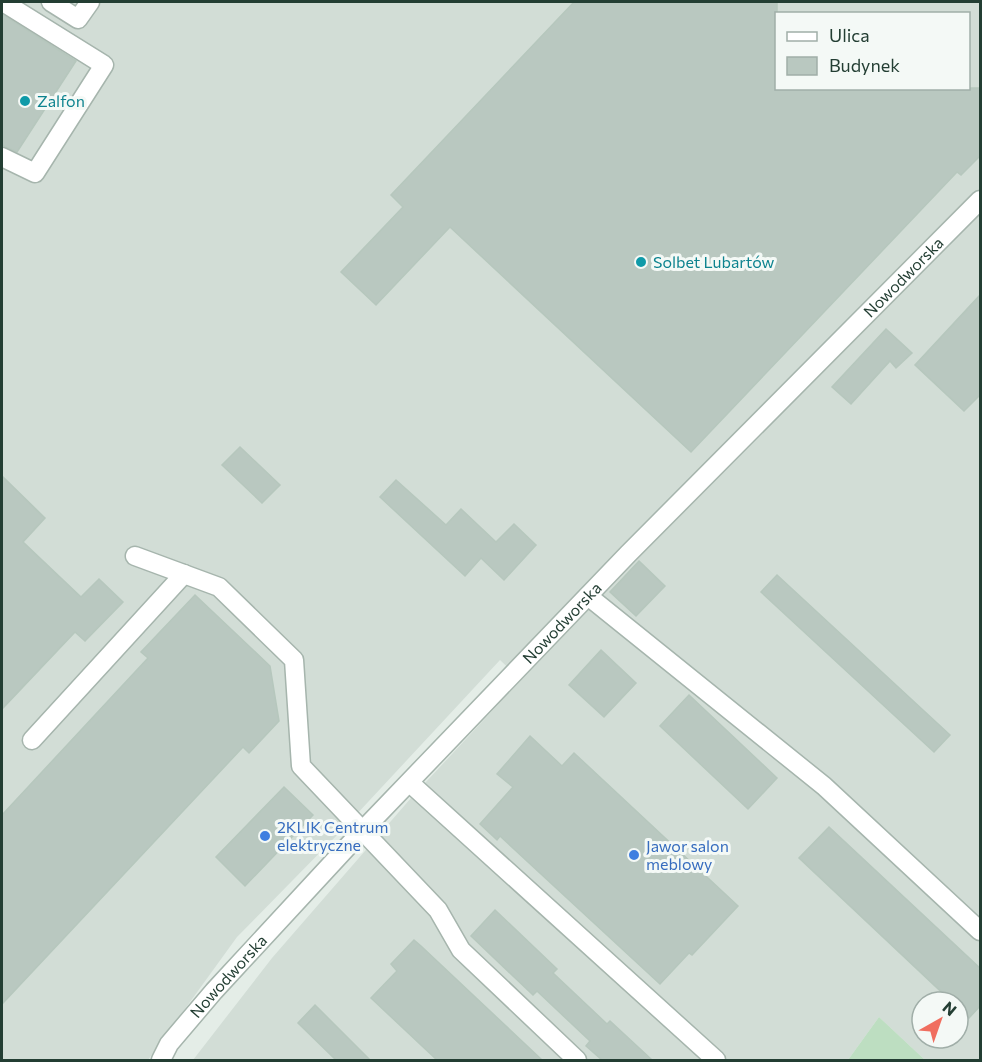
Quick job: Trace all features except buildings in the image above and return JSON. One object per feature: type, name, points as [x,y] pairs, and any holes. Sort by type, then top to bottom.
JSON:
[{"type":"street","points":[[2,157],[35,173],[104,65],[3,2]]},
{"type":"street","points":[[51,2],[78,19],[90,2]]},
{"type":"street","name":"Nowodworska","points":[[161,1060],[169,1044],[214,991],[362,831],[588,596],[981,200]]},
{"type":"street","points":[[135,556],[219,587],[294,660],[301,766],[438,910],[461,950],[577,1060]]},
{"type":"street","points":[[32,740],[184,574]]},
{"type":"street","points":[[588,596],[824,786],[981,931]]},
{"type":"street","points":[[410,783],[716,1060]]},
{"type":"shaded area","points":[[2,2],[980,2],[980,1060],[925,1060],[914,1050],[970,1050],[970,990],[910,990],[910,1046],[879,1017],[848,1060],[193,1060],[272,958],[411,798],[521,680],[500,660],[342,830],[237,937],[148,1060],[2,1060]]},
{"type":"green space","points":[[879,1017],[910,1046],[910,1050],[914,1050],[925,1060],[848,1060]]},
{"type":"place","name":"Zalfon","points":[[25,101]]},
{"type":"place","name":"Solbet Lubartów","points":[[641,262]]},
{"type":"place","name":"2KLIK Centrum elektryczne","points":[[265,836]]},
{"type":"place","name":"Jawor salon meblowy","points":[[634,855]]}]
